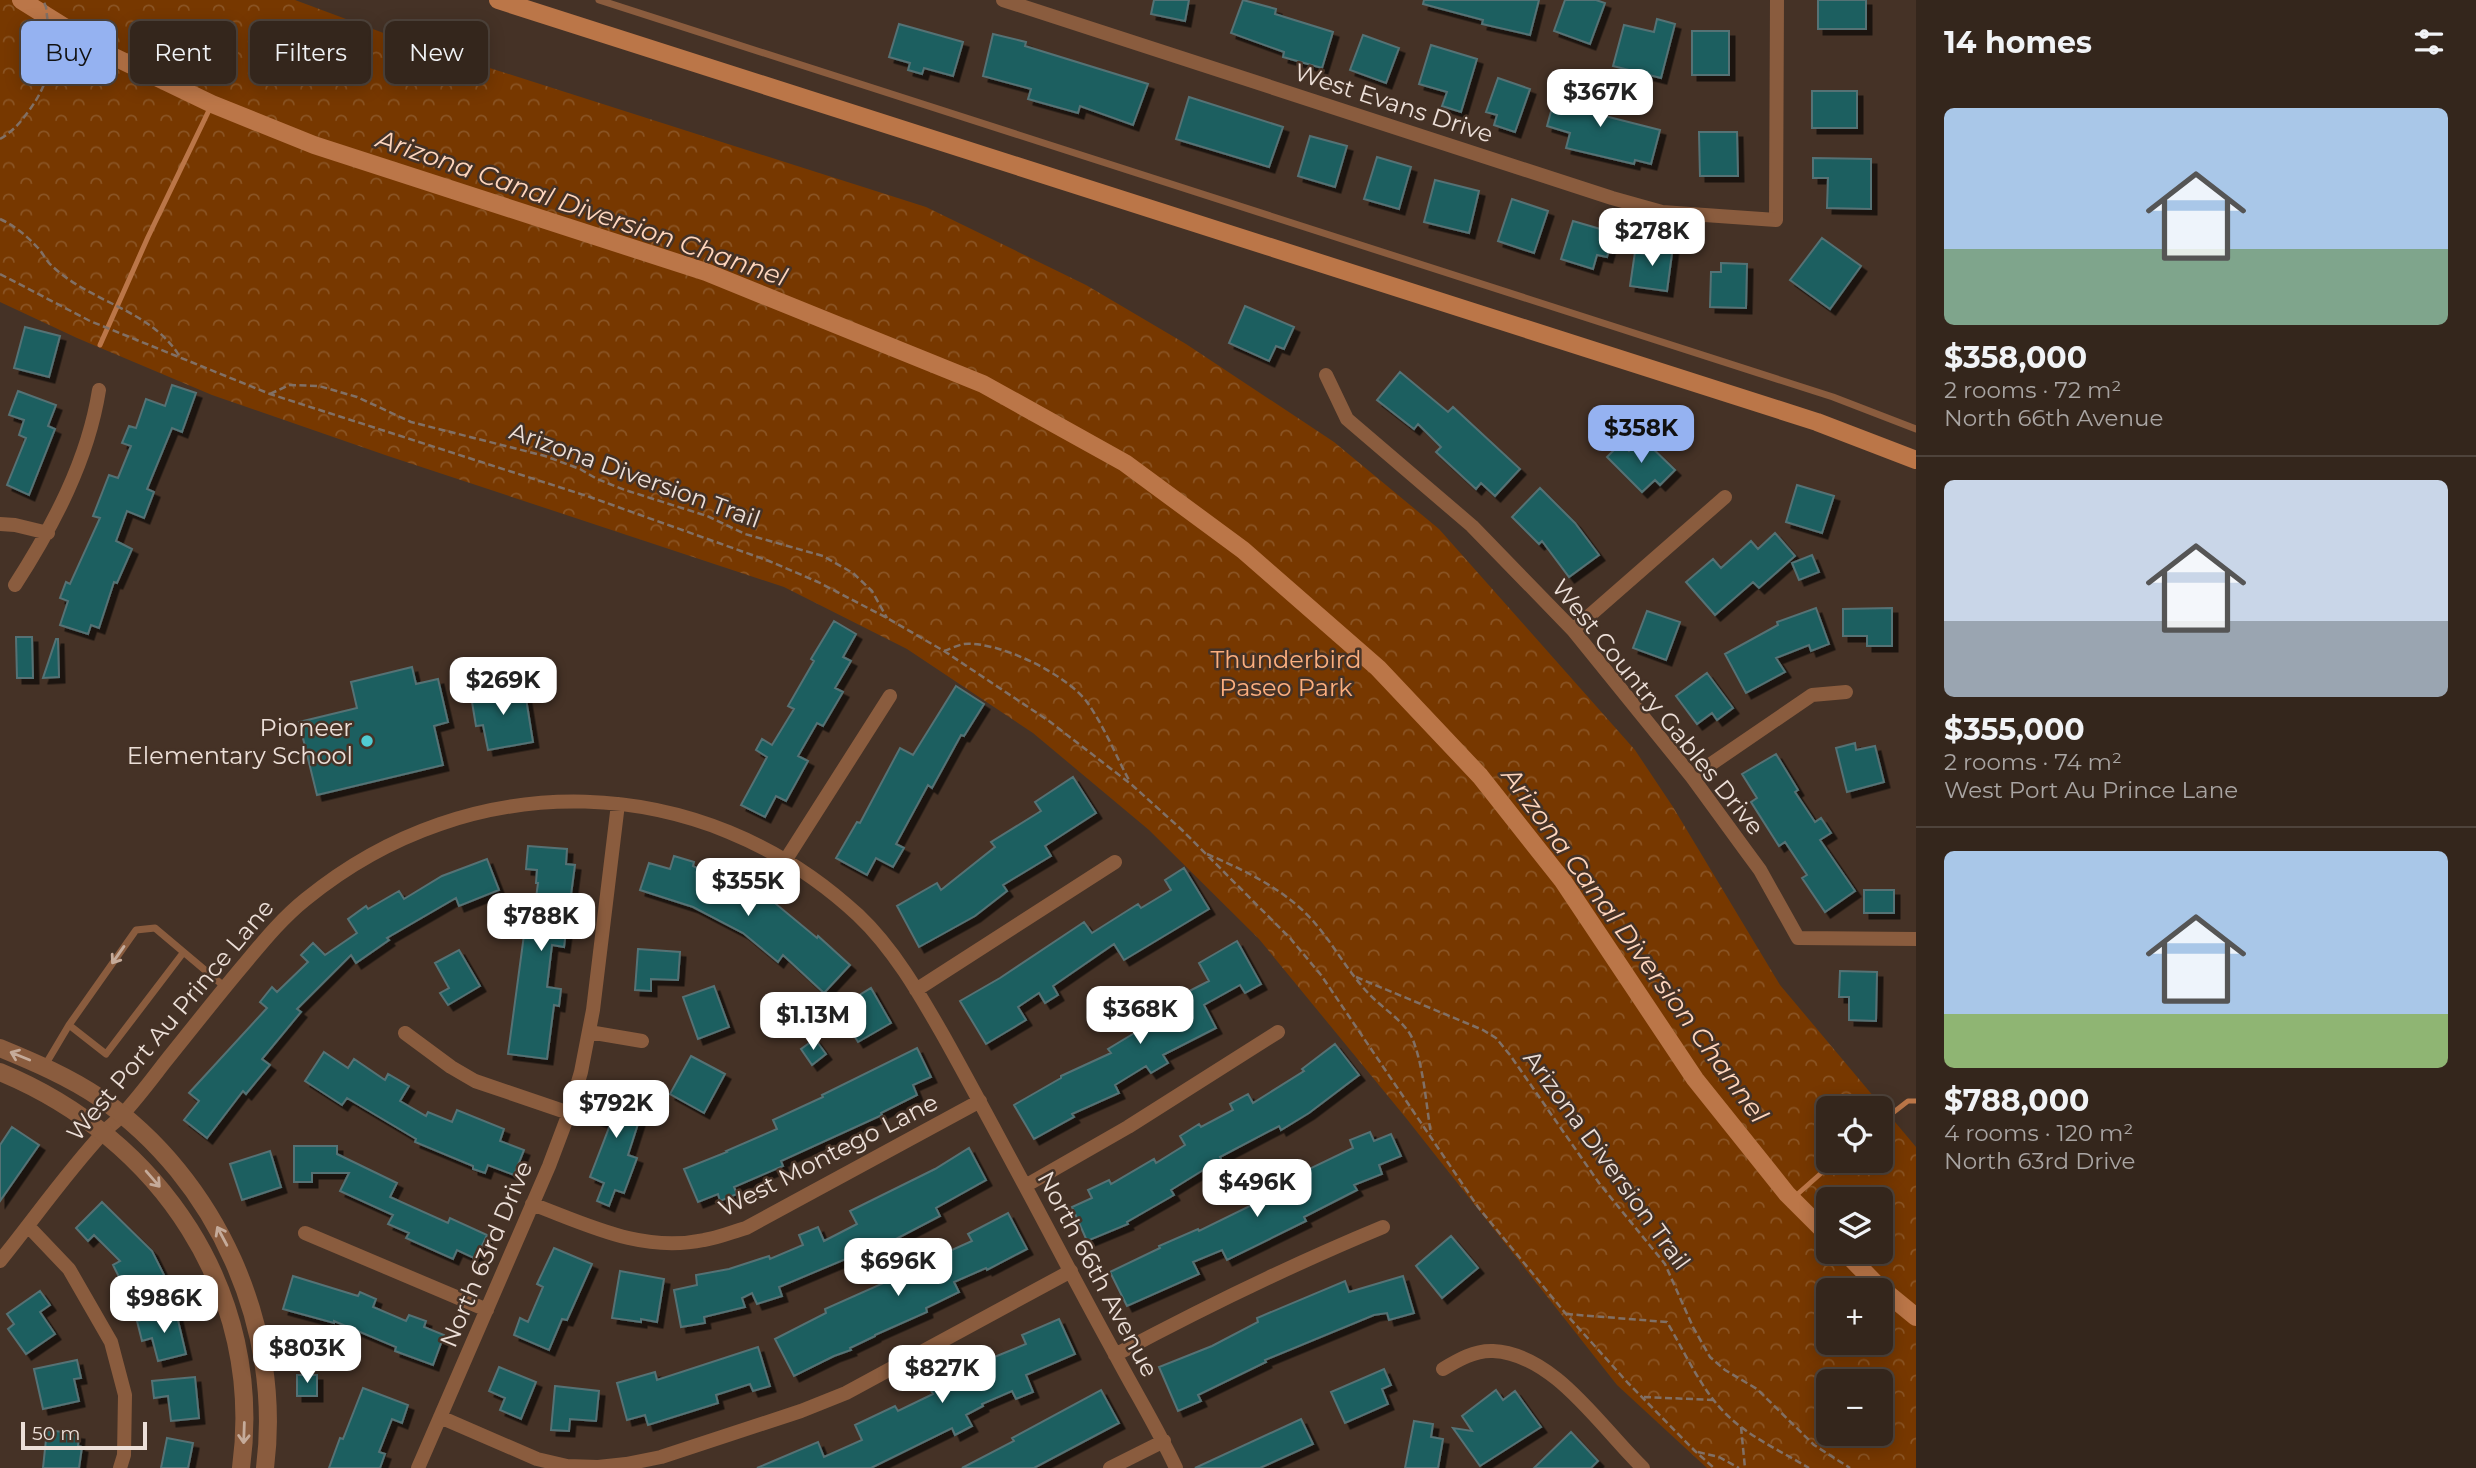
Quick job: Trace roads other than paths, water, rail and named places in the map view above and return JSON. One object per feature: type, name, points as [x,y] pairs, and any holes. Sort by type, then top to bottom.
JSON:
[{"type":"street","name":"West Evans Drive","points":[[1003,0],[1612,198],[1662,212],[1776,220],[1777,0]]},
{"type":"street","name":"West Country Gables Drive","points":[[1326,376],[1347,419],[1472,526],[1573,630],[1692,777],[1760,870],[1797,938],[1916,939]]},
{"type":"street","points":[[15,585],[48,533],[85,446],[94,419],[99,390]]},
{"type":"street","points":[[1573,630],[1724,497]]},
{"type":"street","points":[[0,524],[48,533]]},
{"type":"street","points":[[1692,777],[1812,695],[1846,692]]},
{"type":"street","points":[[785,861],[890,696]]},
{"type":"street","name":"West Port Au Prince Lane","points":[[0,1262],[104,1131],[122,1115],[281,921],[342,872],[384,846],[425,828],[495,807],[536,802],[586,801],[618,804],[704,823],[756,845],[785,861],[860,917],[887,948],[916,990],[980,1101]]},
{"type":"street","name":"North 63rd Drive","points":[[418,1468],[569,1113],[589,1032],[618,804]]},
{"type":"street","points":[[916,990],[1115,862]]},
{"type":"street","points":[[589,1032],[642,1041]]},
{"type":"street","points":[[1025,1186],[1128,1127],[1278,1032]]},
{"type":"street","points":[[405,1033],[475,1081],[569,1113]]},
{"type":"street","points":[[0,1048],[71,1080],[122,1115],[164,1155],[190,1185],[210,1215],[237,1269],[255,1318],[267,1384],[268,1435],[265,1468]]},
{"type":"street","points":[[32,1087],[44,1067]]},
{"type":"street","points":[[0,1072],[32,1087],[104,1131],[141,1166],[183,1219],[197,1242],[221,1292],[238,1350],[244,1409],[241,1468]]},
{"type":"street","name":"North 66th Avenue","points":[[980,1101],[1164,1441],[1176,1468]]},
{"type":"street","name":"West Montego Lane","points":[[532,1204],[600,1231],[631,1240],[669,1244],[704,1241],[746,1228],[980,1101]]},
{"type":"street","points":[[28,1226],[69,1269],[111,1342],[125,1395],[124,1455],[120,1468]]},
{"type":"street","points":[[1115,1354],[1270,1276],[1383,1227]]},
{"type":"street","points":[[305,1233],[487,1310]]},
{"type":"street","points":[[440,1417],[537,1459],[567,1466],[598,1467],[661,1457],[801,1411],[846,1392],[1071,1271]]},
{"type":"street","points":[[1443,1369],[1463,1357],[1490,1351],[1517,1355],[1558,1380],[1643,1468]]},
{"type":"street","points":[[1110,1468],[1164,1441]]},
{"type":"lane","points":[[599,0],[1833,397],[1916,429]]},
{"type":"lane","points":[[44,1067],[69,1025],[136,930],[155,928],[225,987]]},
{"type":"lane","points":[[69,1025],[106,1054],[183,953]]},
{"type":"waterway","name":"Arizona Canal Diversion Channel","points":[[21,0],[106,53],[212,104],[314,145],[706,272],[983,384],[1125,463],[1243,550],[1378,668],[1480,776],[1563,881],[1695,1079],[1787,1194],[1816,1223]]},
{"type":"waterway","points":[[498,0],[1817,422],[1916,460]]},
{"type":"waterway","points":[[100,345],[212,104]]},
{"type":"waterway","points":[[1893,1113],[1908,1101],[1916,1101]]},
{"type":"waterway","points":[[1792,1199],[1821,1173]]},
{"type":"waterway","name":"Arizona Canal Diversion Channel","points":[[1857,1264],[1916,1317]]},
{"type":"place","name":"Pioneer Elementary School","points":[[367,741]]},
{"type":"park label","name":"Thunderbird Paseo Park","points":[[1286,673]]}]
